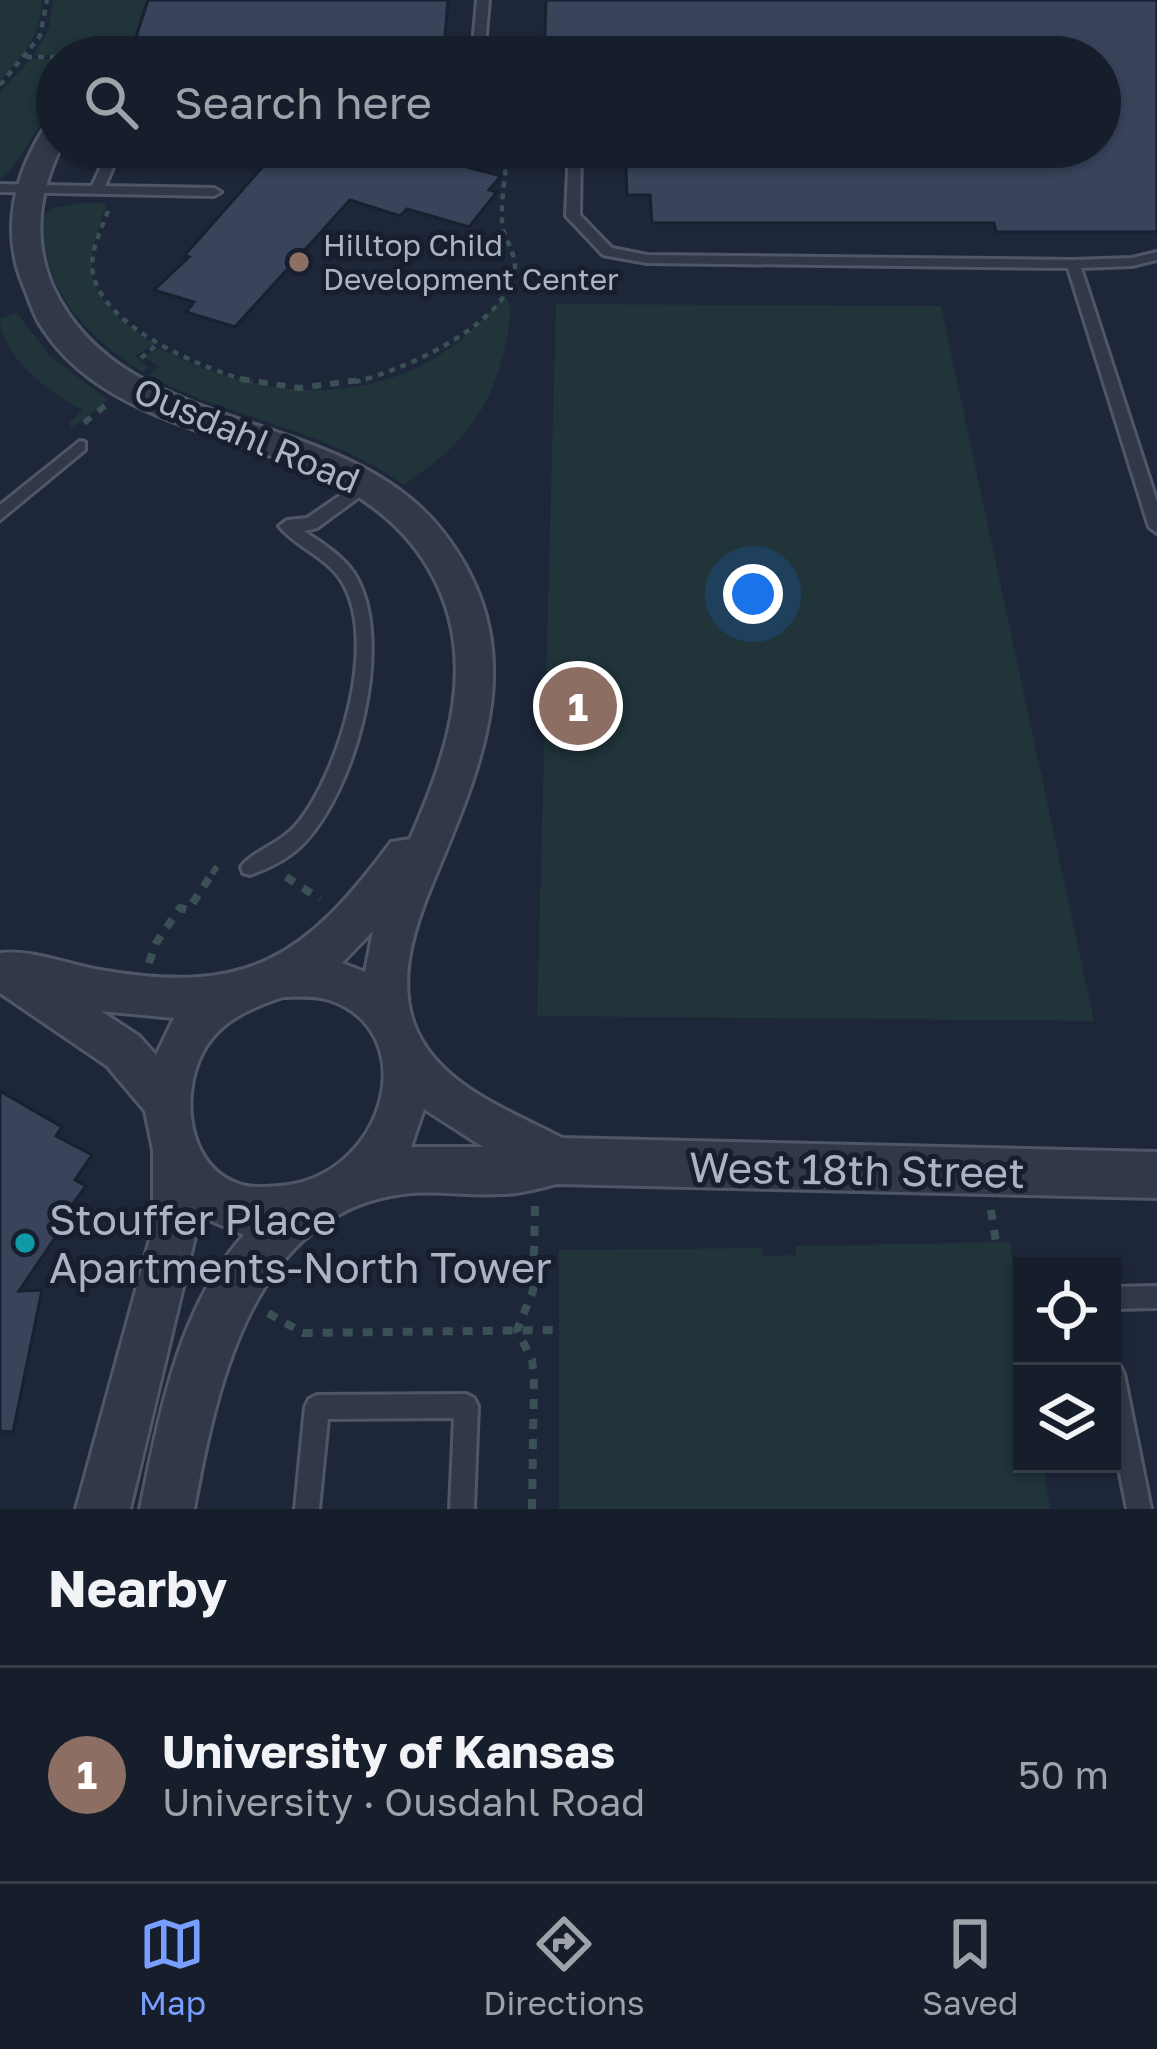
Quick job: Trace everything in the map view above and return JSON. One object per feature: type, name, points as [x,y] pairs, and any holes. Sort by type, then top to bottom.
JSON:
[{"type":"street","name":"Ousdahl Road","points":[[36,159],[14,189],[24,210],[26,249],[38,294],[67,337],[88,358],[159,402],[286,446],[367,483],[392,500],[432,543],[470,623],[476,681],[470,743],[438,813],[387,951],[386,1003],[398,1036]]},
{"type":"street","name":"Ousdahl Road","points":[[258,985],[310,961],[341,935],[438,813]]},
{"type":"street","points":[[3,970],[158,1001],[322,978],[344,984],[379,1007],[398,1036],[407,1097],[402,1115],[376,1163],[296,1216],[261,1250],[232,1289],[213,1330],[167,1509]]},
{"type":"street","points":[[3,970],[123,1051],[164,1099]]},
{"type":"street","points":[[103,1509],[177,1228],[174,1154],[165,1128],[168,1077],[187,1036],[258,985]]},
{"type":"street","name":"West 18th Street","points":[[398,1036],[444,1098],[557,1161]]},
{"type":"street","points":[[174,1154],[198,1186],[233,1206],[275,1212],[330,1197]]},
{"type":"street","name":"West 18th Street","points":[[330,1197],[408,1171],[508,1171],[557,1161],[1157,1175]]},
{"type":"lane","points":[[480,36],[483,0]]},
{"type":"lane","points":[[98,190],[106,168]]},
{"type":"lane","points":[[574,168],[573,216],[608,252],[647,260],[1073,264],[1132,262],[1157,256]]},
{"type":"lane","points":[[14,189],[214,192]]},
{"type":"lane","points":[[1073,264],[1151,490],[1157,527]]},
{"type":"lane","points":[[0,514],[80,446]]},
{"type":"lane","points":[[250,867],[274,857],[307,826],[319,804],[359,709],[367,636],[350,579],[287,526],[311,524],[367,483]]},
{"type":"lane","points":[[1121,1298],[1157,1297]]},
{"type":"lane","points":[[307,1509],[317,1407],[466,1406],[462,1509]]},
{"type":"lane","points":[[1121,1419],[1139,1509]]},
{"type":"path","points":[[40,36],[47,0]]},
{"type":"path","points":[[0,85],[36,42]]},
{"type":"path","points":[[26,57],[36,57]]},
{"type":"path","points":[[112,201],[93,273],[101,290],[130,322],[172,352],[227,376],[280,388],[330,389],[411,365],[464,333],[496,302],[514,276],[515,255],[502,232],[507,168]]},
{"type":"path","points":[[94,415],[103,407]]},
{"type":"path","points":[[147,972],[156,943],[180,908],[188,910],[221,859]]},
{"type":"path","points":[[294,882],[314,896]]},
{"type":"path","points":[[989,1203],[996,1242]]},
{"type":"path","points":[[532,1509],[534,1376],[532,1360],[517,1330],[533,1292],[535,1206]]},
{"type":"path","points":[[260,1309],[303,1333],[560,1330]]},
{"type":"shaded area","points":[[0,0],[42,0],[39,23],[29,44],[0,81]]},
{"type":"shaded area","points":[[53,0],[148,0],[136,36],[45,36]]},
{"type":"shaded area","points":[[36,59],[36,131],[0,179],[0,92]]},
{"type":"shaded area","points":[[107,203],[93,250],[95,284],[114,313],[154,344],[135,356],[149,368],[143,372],[85,326],[70,308],[50,267],[42,217],[52,208]]},
{"type":"shaded area","points":[[502,298],[511,310],[506,340],[480,411],[449,450],[404,485],[343,451],[149,376],[159,367],[145,357],[159,348],[250,383],[296,390],[341,389],[385,380],[427,362],[466,335]]},
{"type":"shaded area","points":[[556,304],[941,306],[1094,1021],[537,1016]]},
{"type":"shaded area","points":[[17,313],[49,355],[108,400],[72,428],[69,423],[83,410],[43,384],[8,346],[0,318]]},
{"type":"shaded area","points":[[1010,1242],[1013,1473],[1044,1473],[1050,1509],[559,1509],[559,1250],[761,1248],[763,1256],[796,1255],[796,1246]]},
{"type":"building","points":[[148,0],[448,0],[445,36],[136,36]]},
{"type":"building","points":[[546,0],[1157,0],[1157,232],[996,232],[994,223],[652,223],[650,195],[627,195],[626,168],[1121,168],[1121,36],[545,36]]},
{"type":"building","name":"Hilltop Child Development Center","points":[[262,168],[471,168],[501,176],[489,190],[497,192],[469,227],[407,209],[400,216],[350,200],[235,327],[186,312],[194,302],[154,290],[189,257],[184,256]]},
{"type":"building","name":"Stouffer Place Apartments-North Tower","points":[[0,1091],[62,1127],[56,1136],[92,1155],[75,1180],[86,1186],[70,1208],[74,1210],[19,1291],[42,1290],[13,1432],[0,1431]]},
{"type":"place","name":"Hilltop Child Development Center","points":[[299,262]]},
{"type":"place","name":"University of Kansas","points":[[578,706]]},
{"type":"place","name":"Stouffer Place Apartments-North Tower","points":[[25,1243]]}]
